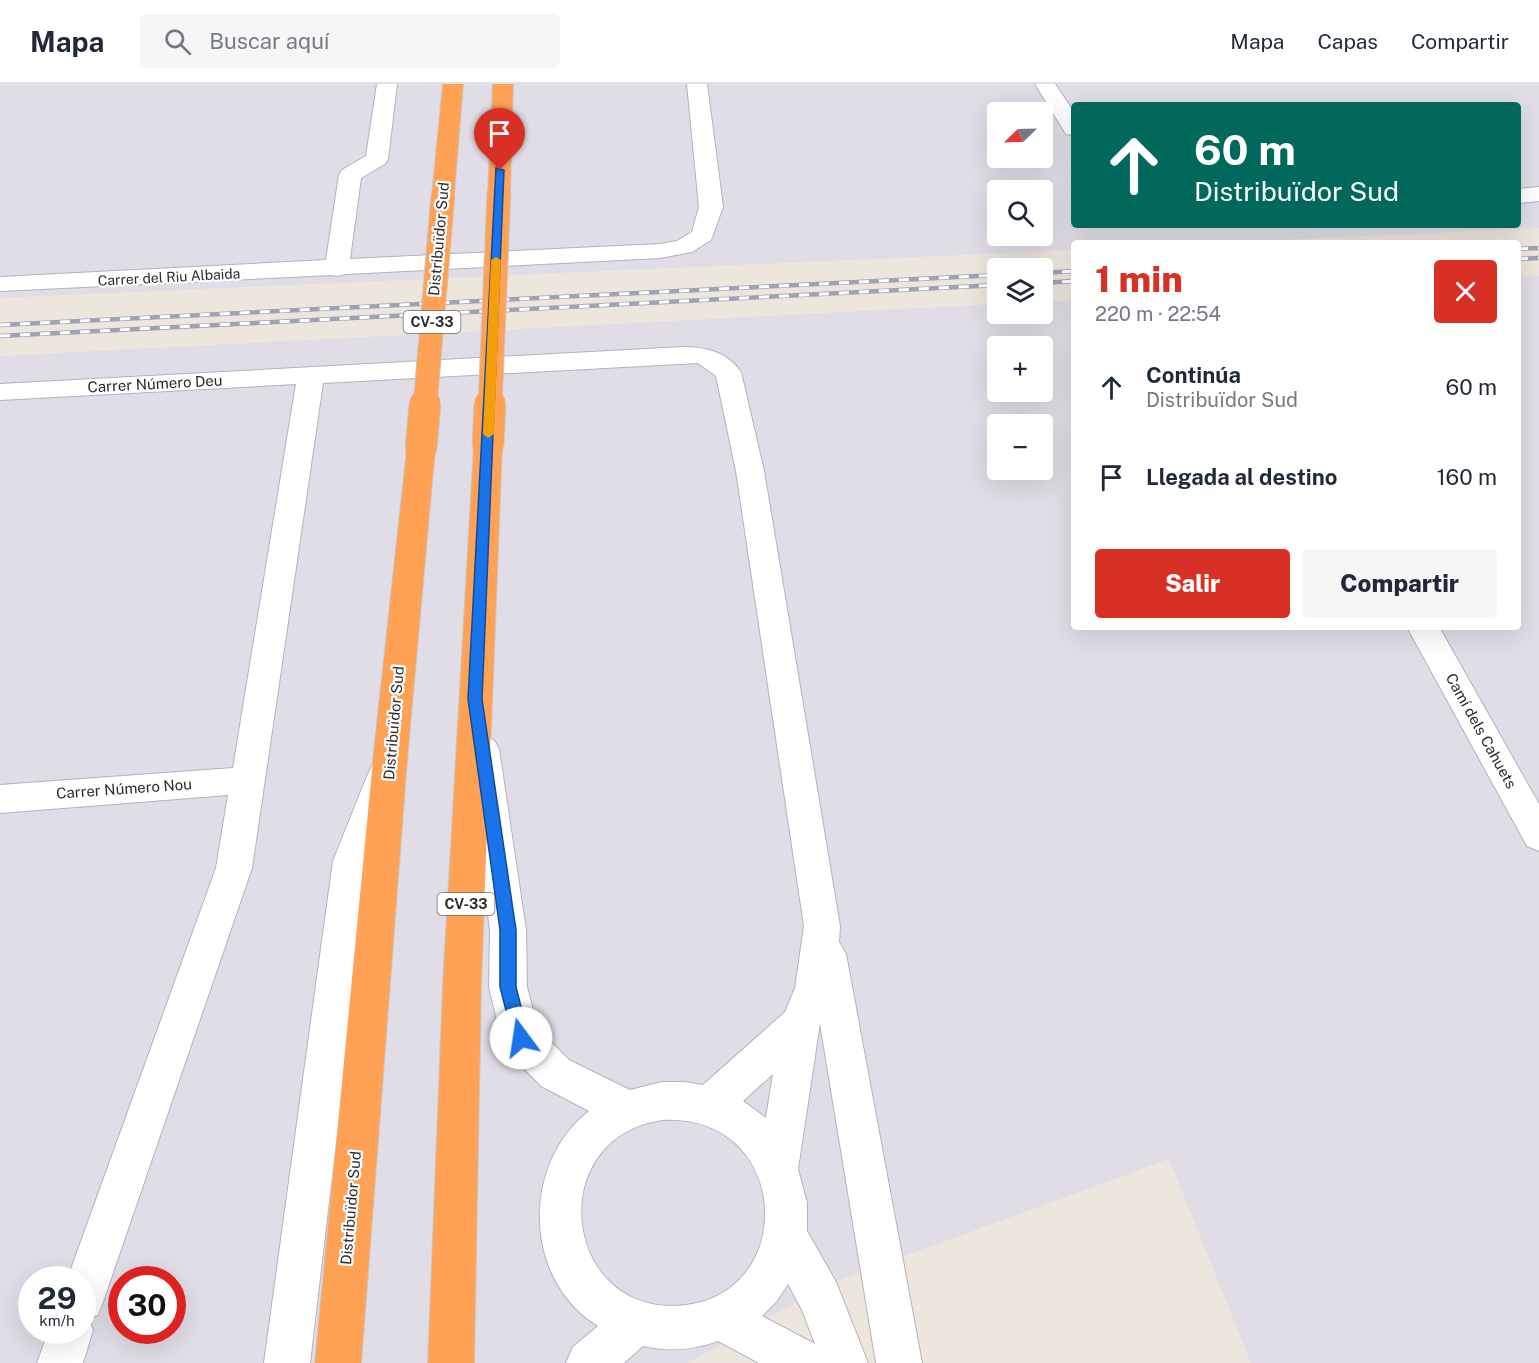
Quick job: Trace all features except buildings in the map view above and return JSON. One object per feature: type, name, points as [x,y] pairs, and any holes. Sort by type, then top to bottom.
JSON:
[{"type":"highway","name":"Distribuïdor Sud","points":[[338,1363],[390,760],[421,449],[453,84]]},
{"type":"highway","name":"CV-33","points":[[451,1363],[462,985],[503,84]]},
{"type":"street","points":[[338,269],[350,175],[377,159],[387,84]]},
{"type":"street","name":"Carrer del Riu Albaida","points":[[0,284],[338,269],[660,251],[684,247],[703,235],[711,207],[697,84]]},
{"type":"street","points":[[1045,84],[1071,124]]},
{"type":"street","points":[[1521,196],[1539,194]]},
{"type":"street","name":"Carrer Número Deu","points":[[0,392],[683,355],[704,356],[728,372],[750,471],[822,926],[899,1363]]},
{"type":"street","points":[[94,1266],[234,868],[311,376]]},
{"type":"street","name":"Camí dels Cahuets","points":[[1425,630],[1529,799],[1539,836]]},
{"type":"street","points":[[475,699],[508,930],[508,987],[521,1038],[555,1072],[629,1110]]},
{"type":"street","points":[[287,1363],[351,861],[390,760]]},
{"type":"street","name":"Carrer Número Nou","points":[[0,799],[249,780]]},
{"type":"street","points":[[779,1165],[800,1024],[814,988],[822,926]]},
{"type":"street","points":[[711,1104],[800,1024]]},
{"type":"street","points":[[683,1100],[711,1104],[752,1127],[779,1165],[788,1198],[785,1234],[773,1267],[749,1296],[719,1317],[692,1326],[664,1329],[636,1323],[604,1308],[579,1284],[564,1252],[559,1218],[564,1184],[578,1154],[600,1128],[629,1110],[655,1101],[683,1100]]},
{"type":"street","points":[[785,1234],[820,1298],[845,1363]]},
{"type":"street","points":[[719,1317],[805,1363]]},
{"type":"street","points":[[589,1363],[636,1323]]},
{"type":"street","points":[[60,1363],[66,1344]]},
{"type":"shaded area","points":[[0,84],[1539,84],[1539,228],[1281,240],[1071,240],[1071,250],[0,298]]},
{"type":"shaded area","points":[[1539,276],[1539,1363],[1251,1363],[1169,1159],[831,1283],[687,1363],[0,1363],[0,356],[987,305],[987,324],[1053,324],[1053,301],[1071,300],[1071,630],[1521,630],[1521,277]]},
{"type":"railway","points":[[1521,249],[1539,248]]},
{"type":"railway","points":[[1521,259],[1539,258]]},
{"type":"railway","points":[[1053,272],[1071,271]]},
{"type":"railway","points":[[0,325],[987,276]]},
{"type":"railway","points":[[1053,282],[1071,281]]},
{"type":"railway","points":[[0,336],[987,286]]},
{"type":"slow traffic","points":[[488,434],[496,260]]},
{"type":"route","points":[[500,170],[475,699],[508,930],[508,987],[521,1038]]}]
